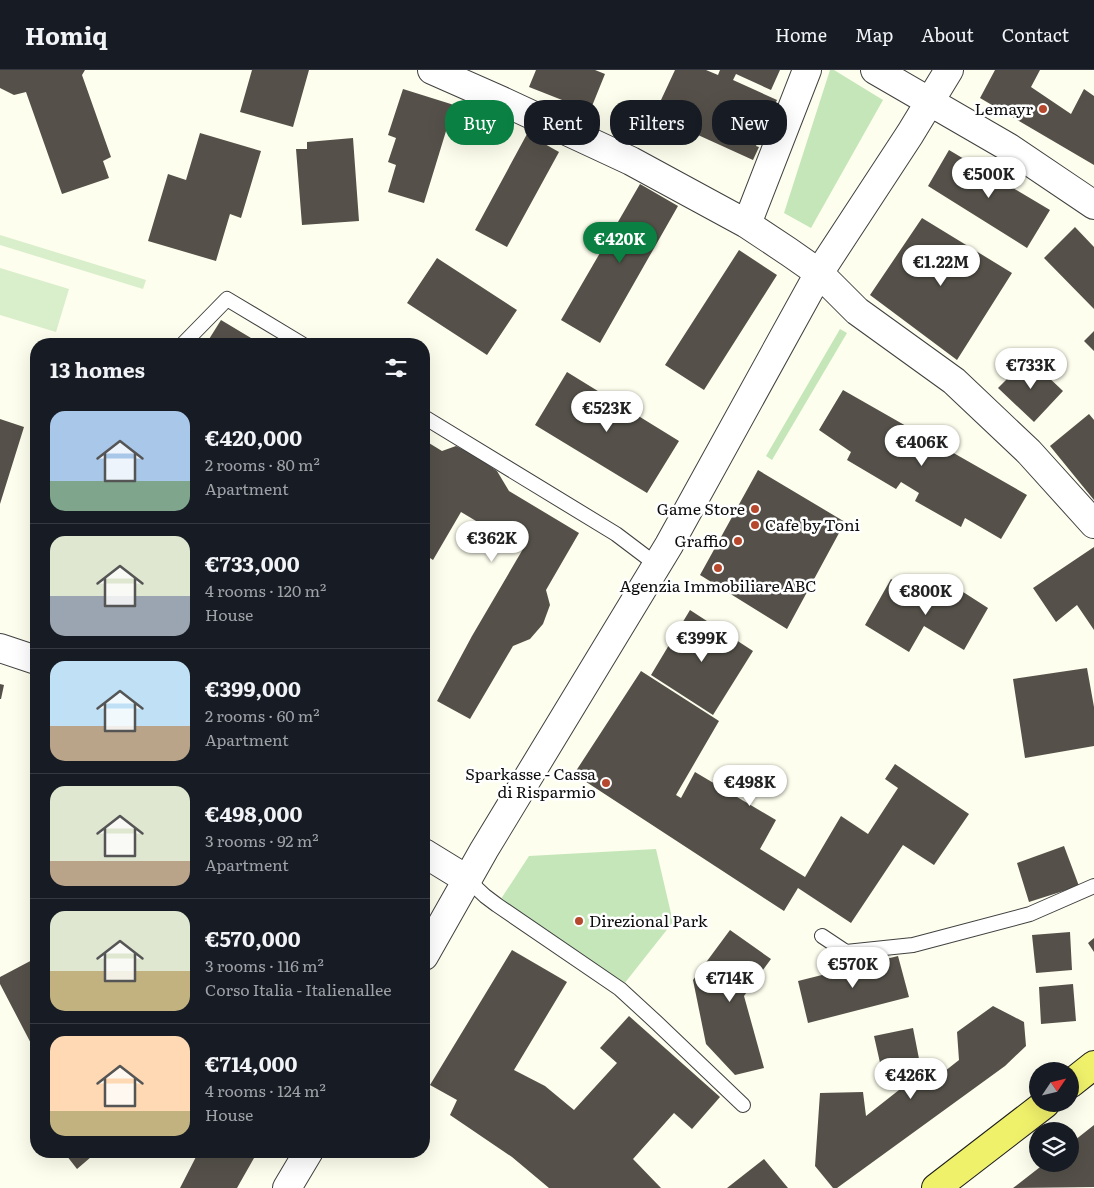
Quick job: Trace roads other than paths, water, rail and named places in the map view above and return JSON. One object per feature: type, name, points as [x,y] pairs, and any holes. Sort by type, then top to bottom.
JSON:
[{"type":"main road","points":[[1079,1077],[1094,1066]]},
{"type":"main road","points":[[936,1188],[1035,1112]]},
{"type":"street","points":[[432,70],[631,161],[747,224],[819,273],[857,311],[954,381],[1029,452],[1094,524]]},
{"type":"street","points":[[747,224],[807,70]]},
{"type":"street","points":[[875,70],[1008,147],[1094,205]]},
{"type":"street","points":[[430,946],[484,850],[657,565],[819,273],[949,70]]},
{"type":"street","points":[[0,648],[30,658]]},
{"type":"street","points":[[430,857],[468,880]]},
{"type":"street","points":[[287,1188],[305,1158]]},
{"type":"lane","points":[[189,338],[227,299],[292,338]]},
{"type":"lane","points":[[430,421],[616,534],[657,565]]},
{"type":"lane","points":[[468,880],[497,905],[620,989],[743,1105]]},
{"type":"lane","points":[[822,936],[846,952],[913,945],[1030,914],[1094,886]]},
{"type":"place","name":"Lemayr","points":[[1043,109]]},
{"type":"place","name":"Game Store","points":[[755,509]]},
{"type":"place","name":"Cafe by Toni","points":[[755,525]]},
{"type":"place","name":"Graffio","points":[[738,541]]},
{"type":"place","name":"Agenzia Immobiliare ABC","points":[[718,568]]},
{"type":"place","name":"Sparkasse - Cassa di Risparmio","points":[[606,783]]},
{"type":"place","name":"Direzional Park","points":[[579,921]]}]
